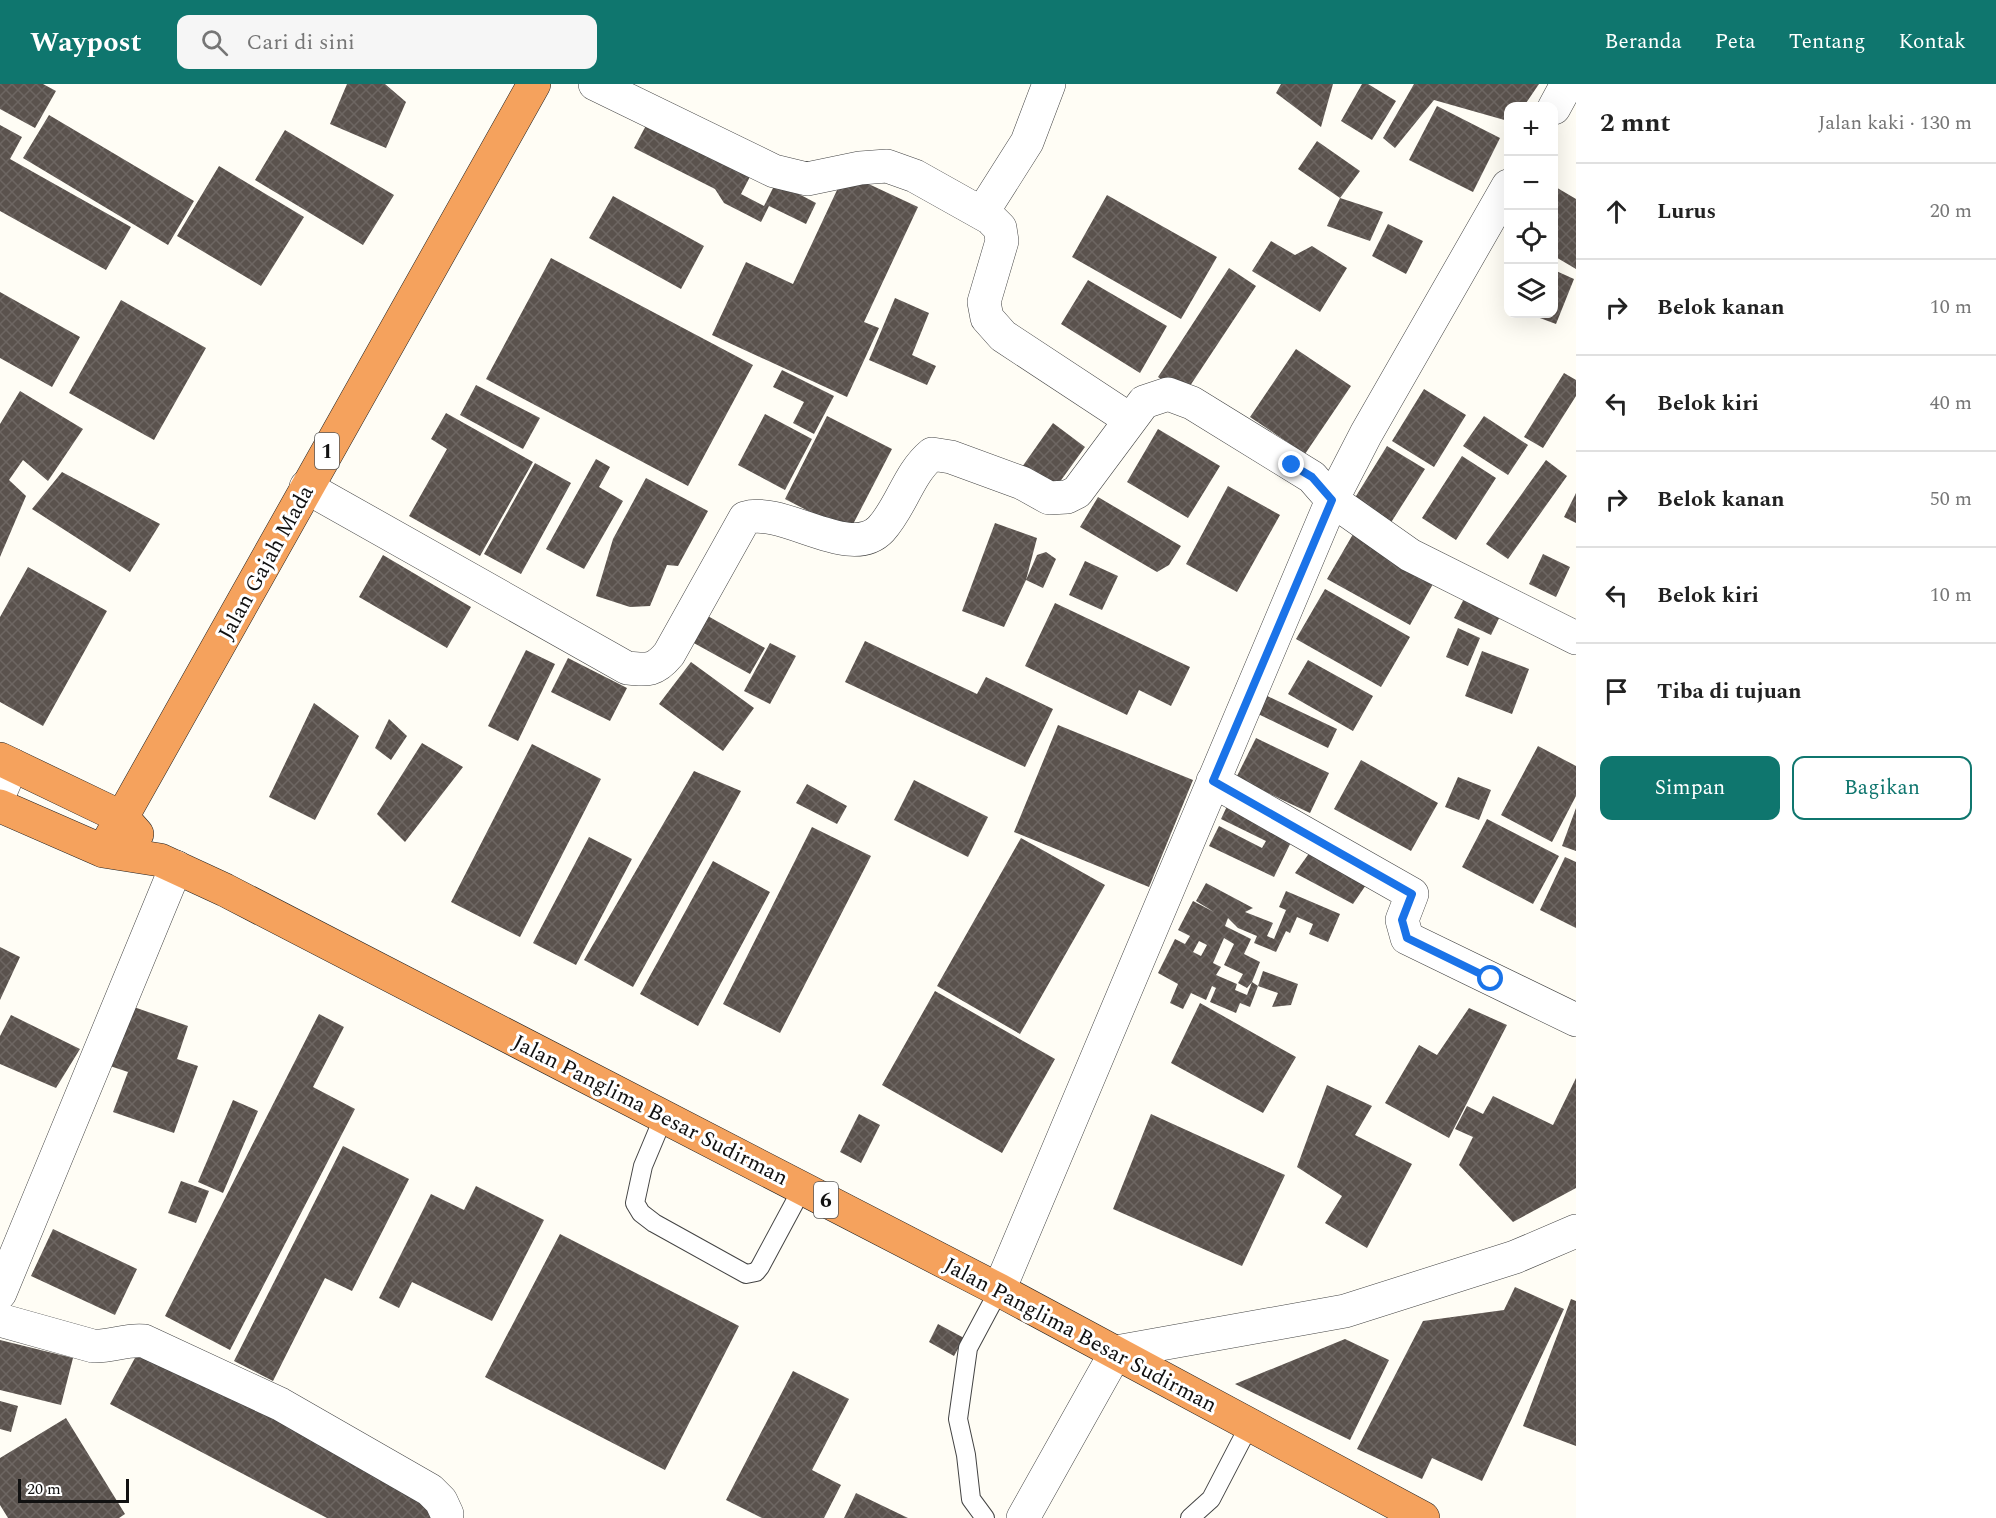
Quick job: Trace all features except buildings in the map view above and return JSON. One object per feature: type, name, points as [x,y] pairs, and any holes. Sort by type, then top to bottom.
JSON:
[{"type":"highway","name":"Jalan Gajah Mada","points":[[103,851],[534,84]]},
{"type":"highway","points":[[4,772],[123,818]]},
{"type":"highway","name":"Jalan Panglima Besar Sudirman","points":[[0,806],[103,851],[168,863],[803,1187],[1116,1352],[1423,1518]]},
{"type":"highway","name":"Jalan Panglima Besar Sudirman","points":[[123,818],[168,863]]},
{"type":"street","points":[[595,84],[774,171],[807,178],[860,168],[887,166],[915,176],[981,213],[1000,228],[1002,241],[984,302],[987,318],[1004,336],[1129,419]]},
{"type":"street","points":[[981,213],[1027,142],[1048,84]]},
{"type":"street","points":[[1557,102],[1567,84]]},
{"type":"street","points":[[999,1290],[1332,500],[1366,434],[1504,195]]},
{"type":"street","points":[[306,487],[627,668],[646,670],[659,666],[669,654],[745,518],[756,515],[777,519],[856,541],[870,537],[881,529],[921,463],[932,454],[951,457],[1022,483],[1049,498],[1067,497],[1077,492],[1129,419],[1144,402],[1168,394],[1192,403],[1312,477],[1332,500],[1410,555],[1576,638]]},
{"type":"street","points":[[1213,781],[1412,894],[1402,920],[1407,938],[1576,1020]]},
{"type":"street","points":[[0,1293],[168,863]]},
{"type":"street","points":[[1023,1518],[1116,1352],[1345,1311],[1515,1257],[1576,1231]]},
{"type":"street","points":[[0,1320],[93,1346],[104,1347],[128,1339],[144,1341],[296,1413],[430,1490],[441,1501],[447,1514]]},
{"type":"lane","points":[[664,1116],[643,1166],[635,1203],[642,1213],[654,1223],[746,1274],[756,1272],[760,1267],[803,1187]]},
{"type":"lane","points":[[985,1518],[971,1499],[966,1455],[958,1419],[968,1348],[999,1290]]},
{"type":"lane","points":[[1190,1518],[1211,1499],[1250,1424]]},
{"type":"route","points":[[1292,465],[1312,477],[1332,500],[1213,781],[1412,894],[1402,920],[1407,938],[1491,979]]}]
